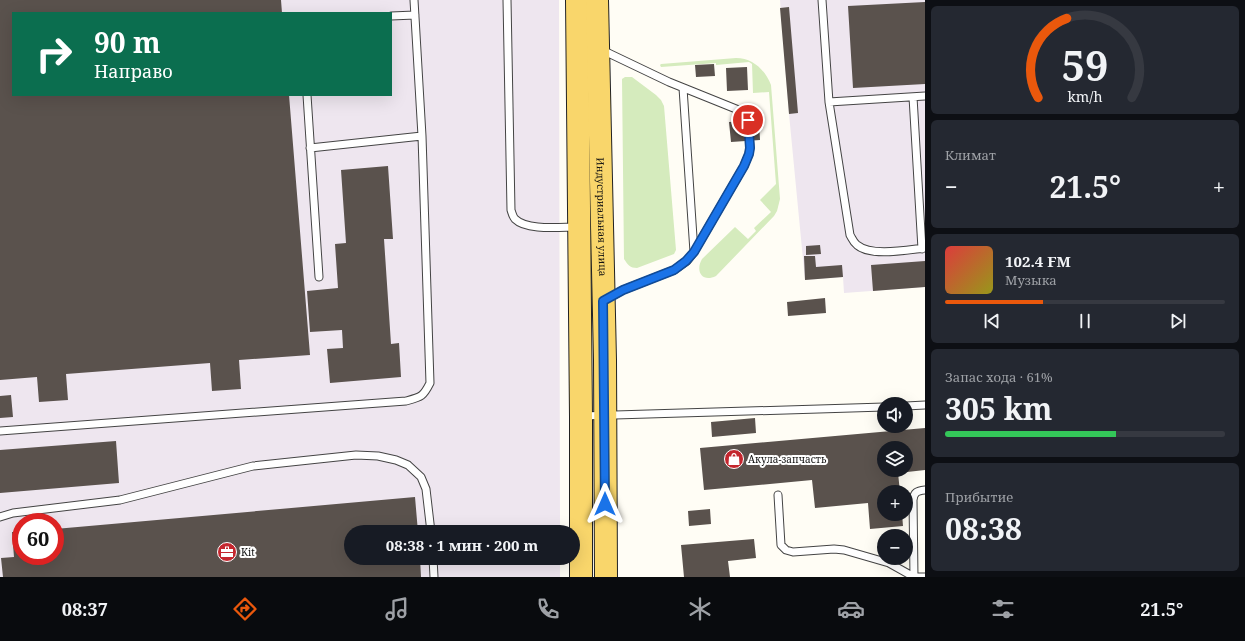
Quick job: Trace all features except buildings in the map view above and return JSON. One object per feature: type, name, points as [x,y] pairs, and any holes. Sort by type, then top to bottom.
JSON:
[{"type":"main road","points":[[577,0],[581,577]]},
{"type":"main road","name":"Индустриальная улица","points":[[597,0],[605,415],[606,577]]},
{"type":"lane","points":[[0,431],[406,401],[420,398],[430,383],[422,136],[414,0]]},
{"type":"lane","points":[[508,0],[511,210],[514,218],[522,224],[532,227],[579,227]]},
{"type":"lane","points":[[822,0],[829,102],[850,234],[855,244],[871,251],[924,249],[913,97]]},
{"type":"lane","points":[[392,16],[415,15]]},
{"type":"lane","points":[[598,48],[683,88],[741,111],[748,120],[750,148],[744,166],[694,252],[686,261],[674,270],[623,290],[603,301]]},
{"type":"lane","points":[[683,88],[694,252]]},
{"type":"lane","points":[[307,96],[319,277]]},
{"type":"lane","points":[[829,102],[925,96]]},
{"type":"lane","points":[[310,148],[422,136]]},
{"type":"lane","points":[[913,406],[925,405]]},
{"type":"lane","points":[[581,416],[877,406]]},
{"type":"lane","points":[[0,517],[12,513],[120,500],[253,466],[356,456],[378,456],[396,460],[408,465],[421,477],[426,489],[430,525]]},
{"type":"lane","points":[[914,577],[913,500],[914,494],[918,491],[925,490]]},
{"type":"lane","points":[[778,495],[781,544],[786,550],[794,552],[834,549],[844,550],[889,563],[914,577],[925,576]]},
{"type":"lane","points":[[433,565],[434,577]]},
{"type":"shaded area","points":[[0,0],[559,0],[560,525],[344,525],[344,565],[560,565],[560,577],[0,577]]},
{"type":"shaded area","points":[[780,0],[925,0],[925,287],[844,293],[843,277],[805,280]]},
{"type":"green space","points":[[736,58],[748,60],[758,66],[765,74],[771,85],[780,199],[774,216],[716,276],[707,278],[701,275],[699,268],[702,259],[735,227],[748,239],[756,231],[754,228],[771,212],[760,200],[776,184],[769,92],[753,93],[752,64],[749,62],[661,67],[660,65]]},
{"type":"green space","points":[[625,77],[632,77],[656,95],[664,106],[676,250],[674,254],[637,268],[629,266],[624,259],[622,79]]},
{"type":"place","name":"Акула-запчасть","points":[[734,459]]},
{"type":"place","name":"Kit","points":[[227,552]]},
{"type":"route","points":[[605,504],[605,360],[603,301],[623,290],[674,270],[686,261],[694,252],[744,166],[749,154],[748,120]]}]
